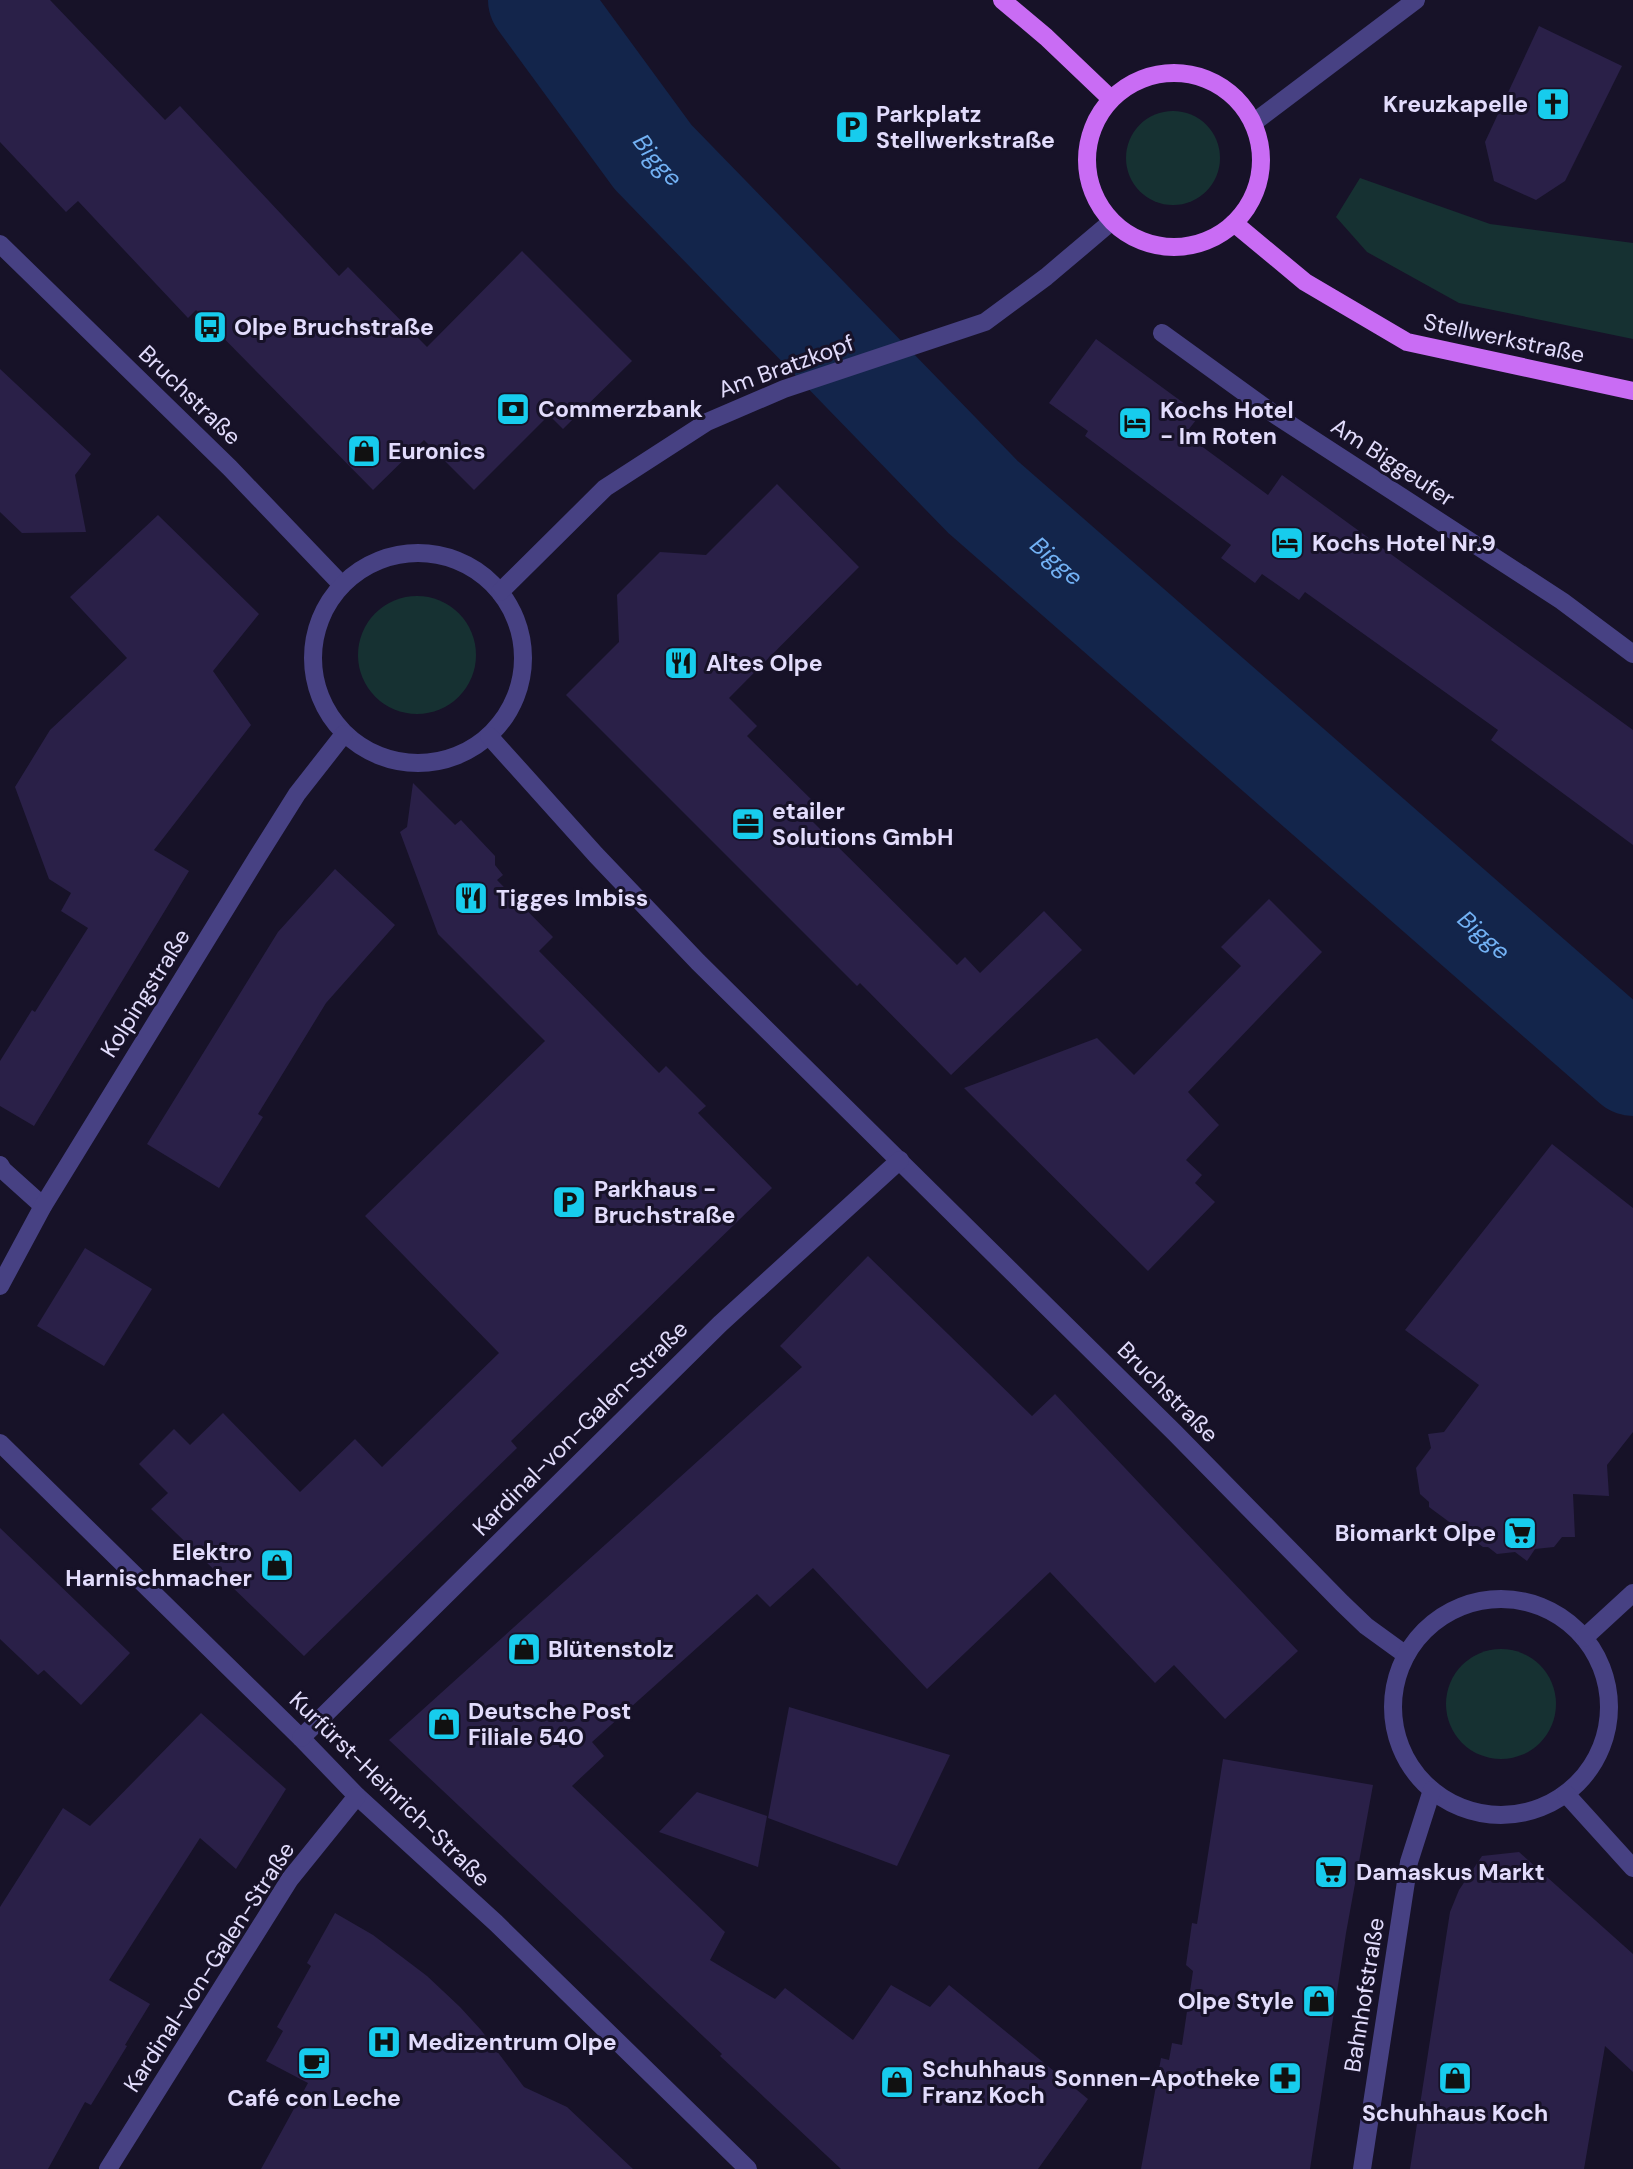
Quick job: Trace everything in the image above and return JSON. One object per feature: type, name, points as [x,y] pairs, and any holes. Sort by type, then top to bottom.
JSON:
[{"type":"main road","points":[[1002,0],[1046,37],[1111,99]]},
{"type":"main road","points":[[1160,74],[1188,74],[1215,83],[1237,100],[1253,123],[1261,165],[1257,187],[1248,206],[1234,223],[1212,239],[1186,247],[1158,247],[1133,238],[1111,222],[1095,200],[1087,174],[1087,146],[1096,121],[1111,99],[1134,82],[1160,74]]},
{"type":"main road","name":"Stellwerkstraße","points":[[1234,223],[1305,282],[1407,342],[1633,391]]},
{"type":"street","points":[[1253,123],[1313,75],[1416,0]]},
{"type":"street","name":"Am Bratzkopf","points":[[500,592],[605,488],[715,418],[784,389],[985,322],[1046,277],[1111,222]]},
{"type":"street","name":"Bruchstraße","points":[[0,244],[230,468],[342,585]]},
{"type":"street","name":"Am Biggeufer","points":[[1162,333],[1274,414],[1562,601],[1633,654]]},
{"type":"street","points":[[405,553],[441,555],[474,568],[500,592],[516,619],[523,650],[521,682],[509,712],[488,736],[462,754],[432,763],[400,762],[370,753],[344,734],[324,707],[313,676],[313,643],[323,611],[342,585],[371,563],[405,553]]},
{"type":"street","name":"Kolpingstraße","points":[[0,1286],[43,1206],[258,856],[298,794],[344,734]]},
{"type":"street","name":"Bruchstraße","points":[[488,736],[698,962],[1286,1544],[1342,1603],[1366,1626],[1406,1655]]},
{"type":"street","name":"Kardinal-von-Galen-Straße","points":[[301,1738],[720,1324],[900,1160]]},
{"type":"street","points":[[0,1165],[43,1206]]},
{"type":"street","name":"Kurfürst-Heinrich-Straße","points":[[0,1443],[357,1796],[496,1923],[748,2169]]},
{"type":"street","points":[[1584,1638],[1633,1593]]},
{"type":"street","points":[[1492,1598],[1527,1601],[1562,1617],[1584,1638],[1601,1663],[1609,1691],[1609,1720],[1596,1762],[1566,1794],[1533,1810],[1516,1814],[1479,1813],[1463,1808],[1432,1790],[1407,1761],[1394,1726],[1394,1690],[1406,1655],[1427,1626],[1457,1607],[1492,1598]]},
{"type":"street","name":"Bahnhofstraße","points":[[1362,2169],[1409,1862],[1432,1790]]},
{"type":"street","points":[[1566,1794],[1633,1868]]},
{"type":"street","name":"Kardinal-von-Galen-Straße","points":[[108,2169],[290,1879],[357,1796]]},
{"type":"green space","points":[[1173,111],[1191,115],[1206,125],[1216,140],[1220,158],[1216,176],[1206,191],[1191,201],[1173,205],[1155,201],[1140,191],[1130,176],[1126,158],[1130,140],[1140,125],[1155,115]]},
{"type":"green space","points":[[1360,178],[1490,224],[1633,243],[1633,339],[1459,303],[1367,252],[1336,217]]},
{"type":"green space","points":[[417,596],[440,601],[459,613],[471,632],[476,655],[471,678],[459,697],[440,709],[417,714],[394,709],[375,697],[363,678],[358,655],[363,632],[375,613],[394,601]]},
{"type":"green space","points":[[1501,1649],[1522,1654],[1540,1665],[1551,1683],[1556,1704],[1551,1725],[1540,1743],[1522,1754],[1501,1759],[1480,1754],[1462,1743],[1451,1725],[1446,1704],[1451,1683],[1462,1665],[1480,1654]]},
{"type":"building","points":[[0,0],[50,0],[165,120],[180,106],[339,276],[348,267],[427,347],[522,251],[632,361],[563,429],[549,415],[474,490],[424,440],[373,490],[196,310],[188,318],[78,201],[66,212],[0,142]]},
{"type":"building","name":"Kreuzkapelle","points":[[1539,26],[1622,66],[1565,181],[1536,200],[1494,181],[1485,142]]},
{"type":"building","points":[[1096,339],[1200,415],[1185,434],[1268,495],[1282,475],[1633,730],[1633,845],[1491,740],[1498,730],[1305,592],[1299,600],[1262,574],[1255,583],[1221,558],[1231,545],[1085,436],[1088,431],[1049,403]]},
{"type":"building","points":[[0,369],[91,454],[75,475],[86,532],[22,533],[0,512]]},
{"type":"building","points":[[777,484],[859,567],[729,698],[757,726],[747,736],[823,811],[813,822],[957,965],[965,957],[980,973],[1044,911],[1082,950],[951,1075],[860,983],[857,986],[566,695],[619,642],[617,595],[660,552],[706,555]]},
{"type":"building","points":[[158,515],[259,614],[213,671],[251,725],[154,850],[189,871],[34,1126],[0,1106],[0,1061],[32,1010],[35,1012],[88,928],[61,911],[71,893],[49,879],[15,787],[50,730],[127,658],[70,597]]},
{"type":"building","points":[[413,783],[455,825],[461,820],[495,856],[495,865],[503,875],[497,880],[553,937],[539,951],[659,1073],[666,1066],[706,1106],[698,1113],[772,1188],[511,1441],[517,1448],[304,1656],[151,1509],[168,1493],[139,1464],[174,1429],[190,1445],[223,1413],[300,1492],[355,1439],[382,1467],[499,1353],[365,1216],[545,1041],[438,934],[400,832],[407,827]]},
{"type":"building","points":[[335,869],[395,925],[326,1003],[258,1114],[263,1117],[219,1188],[147,1144],[278,932]]},
{"type":"building","points":[[1269,899],[1322,952],[1188,1092],[1219,1125],[1186,1160],[1202,1175],[1195,1183],[1215,1202],[1148,1271],[964,1088],[1097,1038],[1134,1075],[1241,966],[1221,947]]},
{"type":"building","points":[[1552,1144],[1633,1208],[1633,1432],[1607,1465],[1609,1496],[1573,1494],[1575,1537],[1562,1537],[1554,1547],[1535,1549],[1527,1561],[1515,1552],[1497,1554],[1488,1547],[1483,1547],[1429,1507],[1429,1502],[1420,1494],[1416,1468],[1431,1448],[1428,1434],[1444,1432],[1479,1385],[1405,1330]]},
{"type":"building","points":[[85,1248],[152,1289],[104,1366],[37,1326]]},
{"type":"building","points":[[868,1256],[1032,1416],[1055,1394],[1298,1651],[1225,1719],[1174,1665],[1155,1683],[1050,1572],[927,1689],[813,1568],[770,1607],[757,1594],[592,1742],[604,1756],[572,1786],[725,1932],[710,1960],[775,1999],[785,1988],[853,2040],[891,1985],[930,2007],[949,1985],[1088,2099],[1038,2169],[841,2169],[389,1740],[802,1367],[780,1346]]},
{"type":"building","points":[[0,1528],[130,1653],[81,1705],[44,1670],[38,1675],[0,1639]]},
{"type":"building","points":[[789,1707],[950,1755],[897,1866],[768,1818]]},
{"type":"building","points":[[201,1713],[286,1789],[236,1869],[200,1838],[109,1980],[150,2004],[125,2045],[127,2046],[91,2105],[85,2102],[48,2169],[0,2169],[0,1907],[63,1808],[90,1826]]},
{"type":"building","points":[[1223,1759],[1373,1785],[1346,1933],[1310,2169],[1141,2169],[1161,2058],[1169,2060],[1172,2043],[1182,2045],[1193,1971],[1186,1965],[1192,1923],[1197,1924]]},
{"type":"building","points":[[697,1792],[767,1816],[758,1867],[659,1832]]},
{"type":"building","points":[[1519,1852],[1633,1954],[1633,2072],[1605,2046],[1584,2169],[1410,2169],[1450,1912],[1459,1890],[1482,1856]]},
{"type":"building","name":"Medizentrum Olpe","points":[[335,1913],[373,1935],[427,1976],[481,2030],[524,2087],[567,2107],[633,2169],[261,2169],[308,2083],[266,2061],[283,2031],[277,2027],[311,1966],[307,1963]]},
{"type":"waterway","name":"Bigge","points":[[538,0],[653,157],[983,497],[1633,1066]]},
{"type":"place","name":"Kreuzkapelle","points":[[1553,104]]},
{"type":"place","name":"Parkplatz Stellwerkstraße","points":[[852,127]]},
{"type":"place","name":"Olpe Bruchstraße","points":[[210,327]]},
{"type":"place","name":"Commerzbank","points":[[513,409]]},
{"type":"place","name":"Kochs Hotel - Im Roten","points":[[1135,423]]},
{"type":"place","name":"Euronics","points":[[364,451]]},
{"type":"place","name":"Kochs Hotel Nr.9","points":[[1287,543]]},
{"type":"place","name":"Altes Olpe","points":[[681,663]]},
{"type":"place","name":"etailer Solutions GmbH","points":[[748,824]]},
{"type":"place","name":"Tigges Imbiss","points":[[471,898]]},
{"type":"place","name":"Parkhaus - Bruchstraße","points":[[569,1202]]},
{"type":"place","name":"Biomarkt Olpe","points":[[1520,1533]]},
{"type":"place","name":"Elektro Harnischmacher","points":[[277,1565]]},
{"type":"place","name":"Blütenstolz","points":[[524,1649]]},
{"type":"place","name":"Deutsche Post Filiale 540","points":[[444,1724]]},
{"type":"place","name":"Damaskus Markt","points":[[1331,1872]]},
{"type":"place","name":"Olpe Style","points":[[1319,2001]]},
{"type":"place","name":"Medizentrum Olpe","points":[[384,2042]]},
{"type":"place","name":"Café con Leche","points":[[314,2063]]},
{"type":"place","name":"Sonnen-Apotheke","points":[[1285,2078]]},
{"type":"place","name":"Schuhhaus Koch","points":[[1455,2078]]},
{"type":"place","name":"Schuhhaus Franz Koch","points":[[897,2082]]}]
